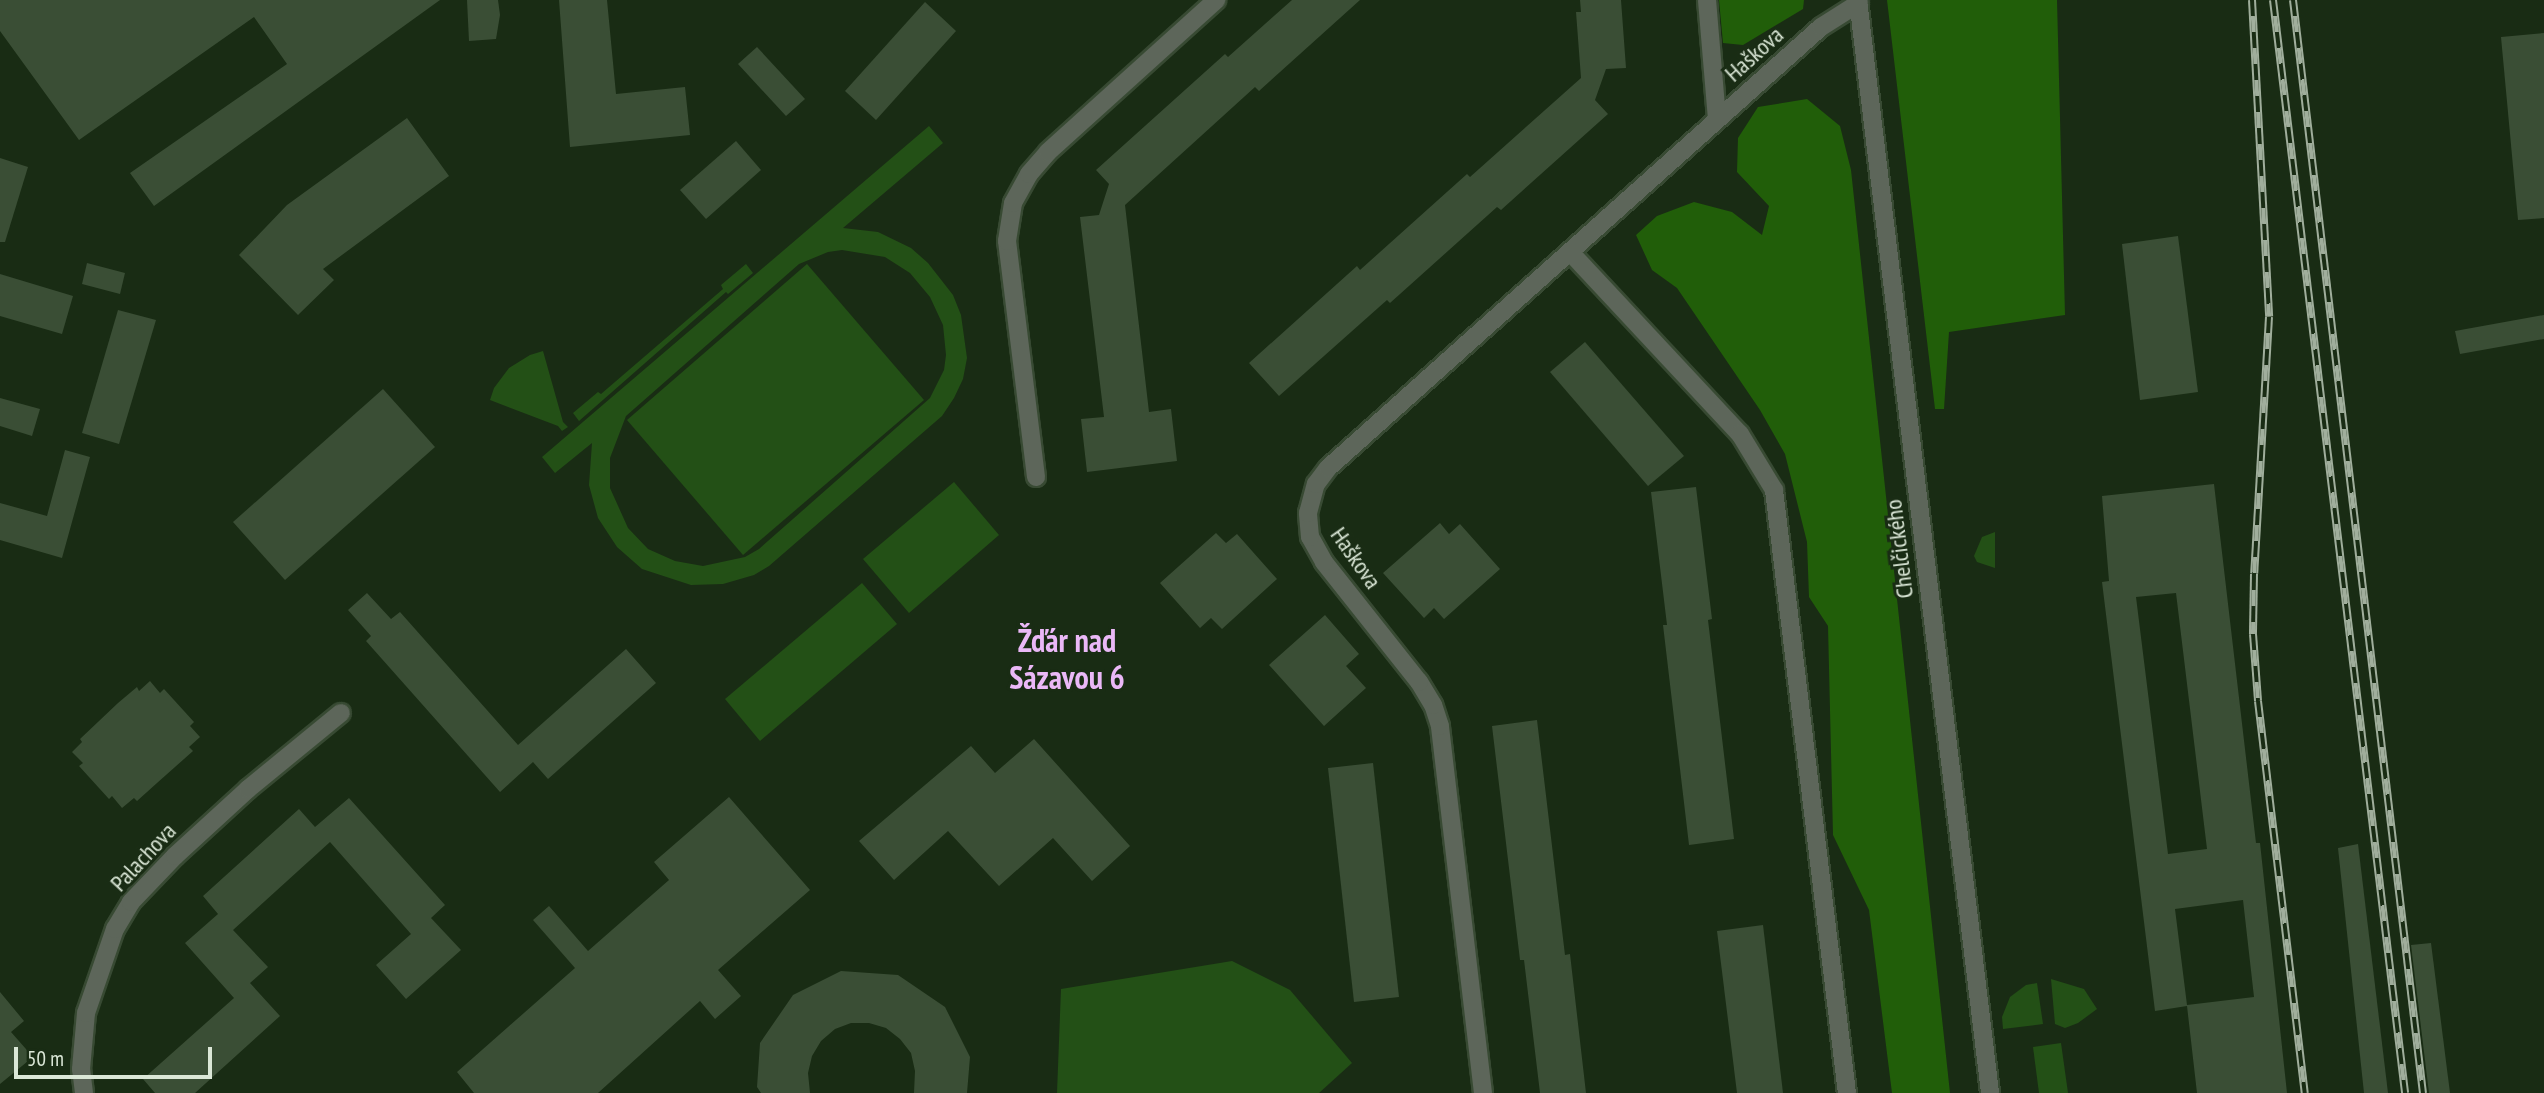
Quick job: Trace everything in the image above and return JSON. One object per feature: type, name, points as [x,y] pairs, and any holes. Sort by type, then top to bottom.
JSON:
[{"type":"street","points":[[1036,477],[1007,241],[1013,203],[1029,174],[1048,152],[1216,0]]},
{"type":"street","name":"Haškova","points":[[1707,0],[1717,119]]},
{"type":"street","name":"Haškova","points":[[1483,1093],[1440,726],[1433,705],[1419,682],[1324,562],[1310,537],[1308,513],[1316,484],[1328,468],[1717,119],[1821,27],[1858,1]]},
{"type":"street","name":"Chelčického","points":[[1858,1],[1990,1093]]},
{"type":"street","points":[[1570,251],[1740,434],[1761,464],[1774,490],[1847,1093]]},
{"type":"street","name":"Palachova","points":[[84,1093],[81,1069],[86,1013],[115,929],[131,902],[175,856],[248,789],[341,713]]},
{"type":"green space","points":[[1719,0],[1804,0],[1803,9],[1743,45],[1723,43]]},
{"type":"green space","points":[[1887,0],[2057,0],[2065,315],[1949,332],[1944,409],[1935,409]]},
{"type":"green space","points":[[1807,99],[1840,126],[1851,170],[1950,1093],[1892,1093],[1869,910],[1833,835],[1828,626],[1809,597],[1807,542],[1785,454],[1760,410],[1677,288],[1652,270],[1636,235],[1657,216],[1694,202],[1732,212],[1762,235],[1769,206],[1737,172],[1738,138],[1758,107]]},
{"type":"green space","points":[[929,126],[943,143],[843,228],[878,232],[911,248],[928,263],[953,295],[961,315],[967,358],[963,379],[942,416],[769,566],[754,575],[723,584],[691,585],[642,569],[617,547],[598,518],[589,485],[592,443],[555,473],[542,457]],"holes":[[[842,250],[885,257],[910,273],[930,297],[943,325],[946,355],[944,370],[930,398],[759,549],[745,557],[703,566],[675,561],[648,549],[628,528],[610,488],[610,458],[626,416],[799,264],[828,252]]]},
{"type":"green space","points":[[746,264],[753,273],[728,294],[726,292],[579,421],[573,413],[598,392],[601,394],[723,289],[721,285]]},
{"type":"green space","points":[[807,264],[924,400],[743,555],[627,420]]},
{"type":"green space","points":[[543,351],[563,422],[568,427],[562,431],[558,426],[490,400],[494,388],[509,368],[530,355]]},
{"type":"green space","points":[[954,482],[999,535],[909,613],[863,559]]},
{"type":"green space","points":[[1995,532],[1995,568],[1977,562],[1974,556],[1982,537]]},
{"type":"green space","points":[[862,583],[897,624],[760,741],[725,699]]},
{"type":"green space","points":[[1232,961],[1290,990],[1352,1063],[1319,1093],[1057,1093],[1061,989]]},
{"type":"green space","points":[[2051,979],[2084,989],[2097,1009],[2078,1023],[2065,1028],[2055,1024]]},
{"type":"green space","points":[[2037,983],[2043,1024],[2003,1029],[2002,1017],[2010,997],[2026,985]]},
{"type":"green space","points":[[2061,1043],[2068,1093],[2039,1093],[2033,1047]]},
{"type":"building","points":[[0,0],[440,0],[154,206],[130,173],[287,64],[254,17],[79,140],[0,31]]},
{"type":"building","points":[[467,0],[498,0],[500,15],[496,39],[469,41]]},
{"type":"building","points":[[559,0],[607,0],[616,94],[685,87],[690,135],[570,147]]},
{"type":"building","points":[[1292,0],[1360,0],[1259,91],[1255,87],[1125,205],[1149,412],[1171,409],[1177,461],[1087,472],[1081,419],[1104,417],[1080,217],[1099,215],[1109,184],[1096,170],[1225,54],[1228,57]]},
{"type":"building","points":[[1580,0],[1621,0],[1626,68],[1606,69],[1595,100],[1608,114],[1501,210],[1497,207],[1390,303],[1387,300],[1279,396],[1249,363],[1357,266],[1360,270],[1467,174],[1470,177],[1581,78],[1576,12],[1581,12]]},
{"type":"building","points":[[925,2],[956,31],[876,120],[845,91]]},
{"type":"building","points":[[2544,33],[2544,218],[2518,220],[2501,37]]},
{"type":"building","points":[[757,47],[805,99],[786,116],[738,64]]},
{"type":"building","points":[[407,118],[449,176],[323,269],[334,280],[298,315],[239,255],[287,205]]},
{"type":"building","points":[[736,141],[761,170],[706,219],[680,190]]},
{"type":"building","points":[[0,158],[28,167],[5,242],[0,242]]},
{"type":"building","points":[[2178,236],[2198,392],[2140,400],[2122,244]]},
{"type":"building","points":[[87,263],[125,273],[120,294],[82,284]]},
{"type":"building","points":[[0,274],[73,296],[62,334],[0,316]]},
{"type":"building","points":[[118,310],[156,320],[119,444],[82,433]]},
{"type":"building","points":[[2544,315],[2544,339],[2460,354],[2455,331]]},
{"type":"building","points":[[1585,342],[1684,456],[1648,486],[1550,372]]},
{"type":"building","points":[[383,389],[435,447],[285,580],[233,522]]},
{"type":"building","points":[[0,398],[40,409],[32,436],[0,426]]},
{"type":"building","points":[[65,450],[90,457],[62,558],[0,540],[0,503],[47,516]]},
{"type":"building","points":[[2214,484],[2256,843],[2260,843],[2287,1093],[2197,1093],[2187,1006],[2155,1011],[2102,582],[2109,581],[2102,496]],"holes":[[[2176,593],[2207,849],[2168,854],[2136,597]],[[2243,900],[2254,997],[2187,1005],[2175,909]]]},
{"type":"building","points":[[1696,487],[1712,619],[1708,620],[1734,839],[1689,845],[1663,625],[1667,625],[1651,492]]},
{"type":"building","points":[[1440,523],[1449,534],[1460,524],[1500,569],[1444,619],[1434,608],[1424,618],[1383,573]]},
{"type":"building","points":[[1216,533],[1226,543],[1237,534],[1277,579],[1222,629],[1211,618],[1200,628],[1160,583]]},
{"type":"building","points":[[367,593],[391,619],[400,612],[518,745],[626,649],[656,683],[548,779],[533,762],[500,792],[366,641],[371,636],[348,610]]},
{"type":"building","points":[[1325,615],[1359,654],[1346,666],[1366,688],[1324,726],[1269,665]]},
{"type":"building","points":[[150,681],[160,693],[164,689],[194,722],[190,726],[200,737],[189,747],[193,751],[137,801],[134,798],[122,808],[112,796],[109,799],[79,766],[83,763],[72,752],[82,742],[80,739],[118,703],[137,687],[139,691]]},
{"type":"building","points":[[1537,720],[1565,955],[1570,954],[1586,1093],[1540,1093],[1524,960],[1520,960],[1492,726]]},
{"type":"building","points":[[1034,739],[1130,846],[1092,881],[1053,838],[999,886],[948,831],[894,880],[859,841],[971,746],[995,773]]},
{"type":"building","points":[[1373,763],[1399,997],[1354,1002],[1328,768]]},
{"type":"building","points":[[729,797],[810,890],[718,970],[741,996],[715,1019],[700,1001],[598,1093],[474,1093],[457,1072],[575,968],[533,920],[549,906],[588,951],[669,880],[654,862]]},
{"type":"building","points":[[349,798],[445,905],[431,918],[461,950],[406,999],[376,965],[411,934],[330,842],[233,930],[268,967],[250,983],[280,1016],[195,1093],[155,1093],[143,1079],[234,998],[185,943],[218,914],[203,896],[299,809],[315,827]]},
{"type":"building","points":[[2358,844],[2388,1093],[2364,1093],[2338,848]]},
{"type":"building","points":[[1763,925],[1783,1093],[1737,1093],[1717,931]]},
{"type":"building","points":[[2431,943],[2450,1093],[2429,1093],[2411,945]]},
{"type":"building","points":[[841,971],[898,975],[945,1007],[970,1057],[967,1093],[914,1093],[915,1071],[911,1053],[900,1039],[886,1028],[869,1023],[851,1023],[835,1029],[821,1041],[812,1056],[808,1073],[810,1093],[761,1093],[757,1087],[760,1043],[793,995]]},
{"type":"building","points":[[0,992],[24,1021],[11,1032],[33,1057],[0,1084]]},
{"type":"railway","points":[[2252,0],[2269,317],[2253,634],[2258,701],[2305,1093]]},
{"type":"railway","points":[[2273,0],[2405,1093]]},
{"type":"railway","points":[[2293,0],[2423,1093]]},
{"type":"district","name":"Žďár nad Sázavou 6","points":[[1067,660]]}]
